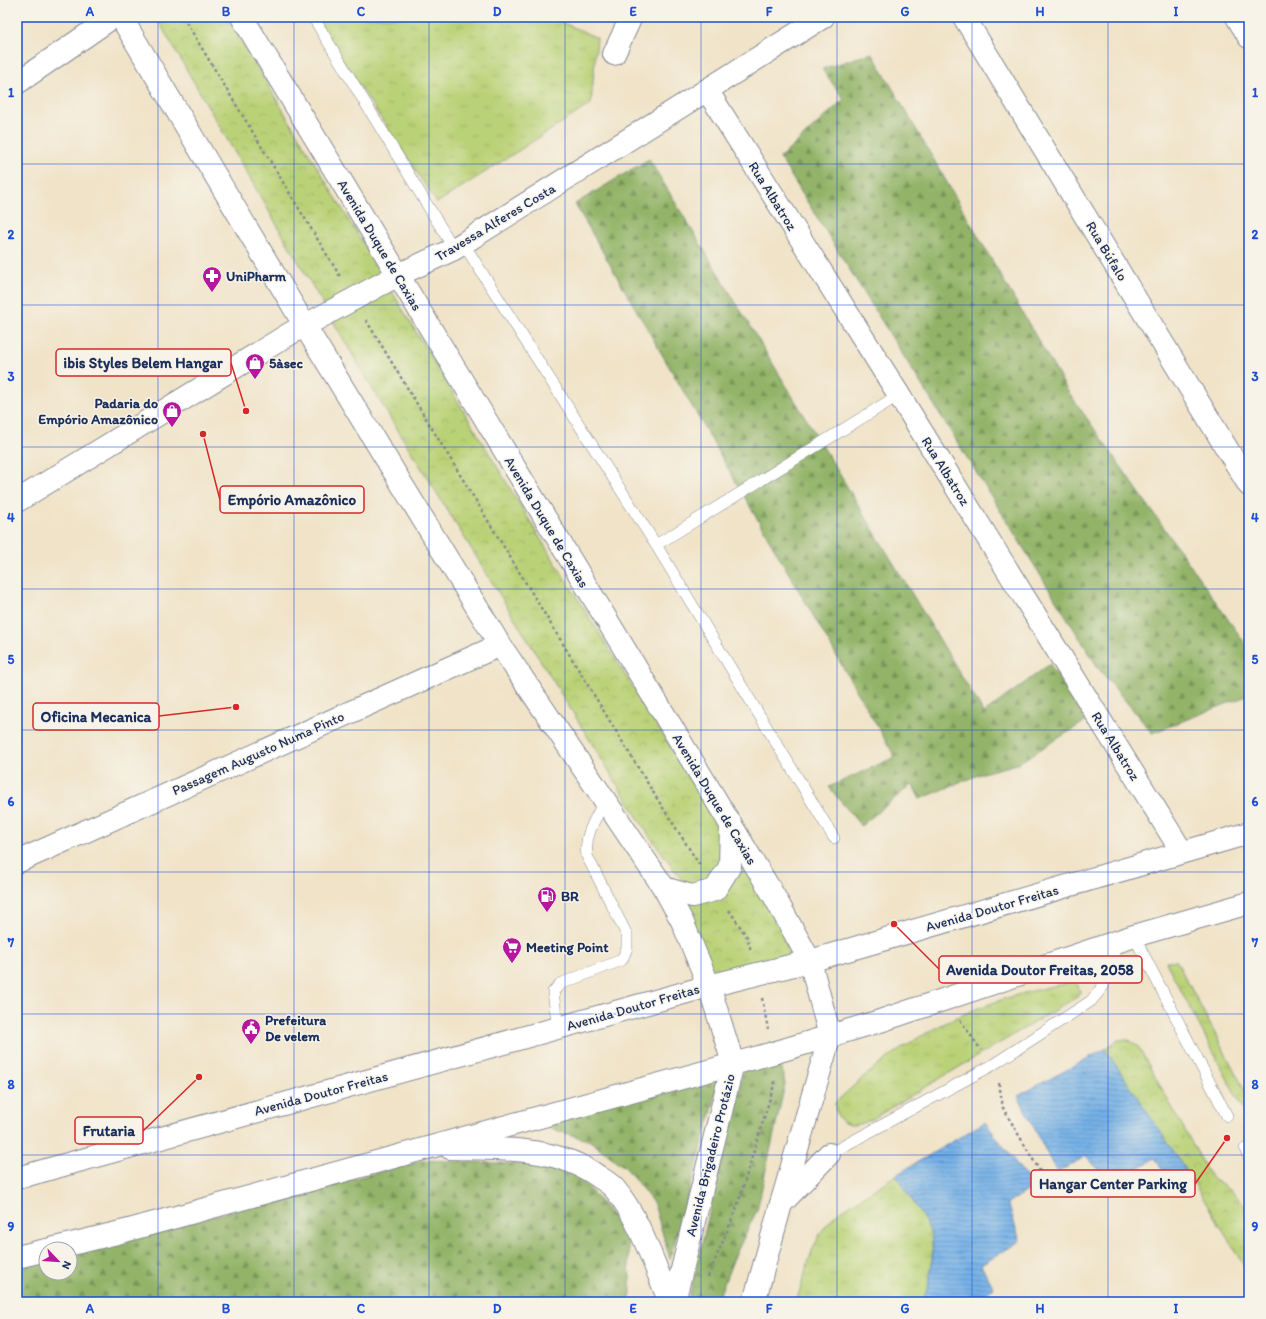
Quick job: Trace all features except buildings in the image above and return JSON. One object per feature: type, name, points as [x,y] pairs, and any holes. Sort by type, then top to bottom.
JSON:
[{"type":"main road","points":[[17,83],[113,17]]},
{"type":"main road","points":[[122,17],[305,326],[500,645],[664,888],[682,921],[709,986]]},
{"type":"main road","name":"Avenida Duque de Caxias","points":[[242,17],[774,896],[810,961],[830,1036]]},
{"type":"main road","points":[[614,54],[631,17]]},
{"type":"main road","name":"Travessa Alferes Costa","points":[[17,501],[305,326],[398,275],[458,246],[823,17]]},
{"type":"main road","name":"Rua Búfalo","points":[[964,17],[1249,485]]},
{"type":"main road","points":[[1237,17],[1249,36]]},
{"type":"main road","name":"Rua Albatroz","points":[[707,90],[899,395],[1182,852]]},
{"type":"main road","name":"Passagem Augusto Numa Pinto","points":[[17,862],[500,645]]},
{"type":"main road","points":[[664,888],[692,896],[715,890],[730,866],[731,824]]},
{"type":"main road","name":"Avenida Doutor Freitas","points":[[17,1178],[709,986],[810,961],[1249,833]]},
{"type":"main road","points":[[78,1242],[125,1231],[773,1053],[830,1036],[1126,939],[1249,903]]},
{"type":"main road","name":"Avenida Brigadeiro Protázio","points":[[674,1302],[733,1063],[709,986]]},
{"type":"main road","points":[[754,1302],[830,1036]]},
{"type":"main road","points":[[425,1148],[502,1149],[560,1157],[590,1171],[613,1187],[632,1216],[670,1302]]},
{"type":"main road","points":[[781,1204],[829,1154]]},
{"type":"main road","points":[[17,1257],[38,1252]]},
{"type":"lane","points":[[313,17],[458,246],[656,545],[834,838]]},
{"type":"lane","points":[[656,545],[899,395]]},
{"type":"lane","points":[[558,1028],[553,992],[560,984],[622,960],[627,948],[627,935],[587,856],[585,846],[588,832],[605,801]]},
{"type":"lane","points":[[1126,939],[1227,1116]]},
{"type":"lane","points":[[829,1154],[991,1066],[1091,1001],[1104,985],[1126,939]]},
{"type":"path","points":[[183,17],[656,798],[747,937],[758,974],[773,1053],[774,1085],[736,1210],[705,1283]]},
{"type":"path","points":[[958,1016],[983,1053]]},
{"type":"path","points":[[999,1082],[1003,1108],[1046,1180]]},
{"type":"green space","points":[[156,17],[227,17],[543,543],[722,830],[720,865],[704,884],[686,885],[648,834],[373,390]]},
{"type":"green space","points":[[314,17],[550,17],[597,38],[591,104],[437,203]]},
{"type":"green space","points":[[872,53],[1067,390],[1249,649],[1249,695],[1152,733],[1099,669],[780,158],[844,99],[822,69]]},
{"type":"green space","points":[[649,159],[984,713],[1050,664],[1086,721],[1017,764],[983,773],[920,799],[912,784],[861,826],[829,787],[895,757],[575,204]]},
{"type":"green space","points":[[740,850],[800,957],[713,978],[676,899],[701,900]]},
{"type":"green space","points":[[1176,960],[1249,1098],[1249,1120],[1166,962]]},
{"type":"green space","points":[[1073,982],[1078,985],[1080,992],[1077,997],[872,1119],[852,1125],[843,1122],[839,1117],[836,1111],[835,1103],[862,1079],[916,1039],[944,1023],[974,1010],[1005,999]]},
{"type":"green space","points":[[1118,1040],[1129,1040],[1138,1046],[1212,1179],[1223,1185],[1234,1194],[1247,1209],[1250,1220],[1249,1274],[1186,1170],[1105,1049]]},
{"type":"green space","points":[[781,1064],[785,1084],[757,1210],[733,1260],[717,1302],[688,1302],[744,1067]]},
{"type":"green space","points":[[723,1071],[670,1259],[654,1204],[627,1169],[590,1141],[537,1124]]},
{"type":"green space","points":[[424,1160],[562,1166],[586,1185],[627,1234],[631,1293],[629,1302],[17,1302],[17,1268],[38,1262],[38,1281],[78,1281],[78,1252]]},
{"type":"green space","points":[[896,1175],[921,1214],[931,1234],[932,1264],[928,1286],[922,1302],[796,1302],[812,1251],[821,1232],[835,1215]]},
{"type":"water","points":[[1105,1049],[1186,1170],[1169,1181],[1155,1158],[1112,1184],[1086,1156],[1057,1173],[1018,1096]]},
{"type":"water","points":[[985,1122],[1034,1187],[1008,1203],[1020,1241],[981,1265],[994,1288],[973,1302],[922,1302],[928,1286],[932,1264],[931,1234],[921,1214],[896,1175]]},
{"type":"place","name":"UniPharm","points":[[212,293]]},
{"type":"place","name":"5àsec","points":[[255,380]]},
{"type":"place","name":"ibis Styles Belem Hangar","points":[[246,411]]},
{"type":"place","name":"Padaria do Empório Amazônico","points":[[172,428]]},
{"type":"place","name":"Empório Amazônico","points":[[203,434]]},
{"type":"place","name":"Oficina Mecanica","points":[[236,707]]},
{"type":"place","name":"BR","points":[[547,913]]},
{"type":"place","name":"Avenida Doutor Freitas, 2058","points":[[894,924]]},
{"type":"place","name":"Meeting Point","points":[[512,964]]},
{"type":"place","name":"Prefeitura De velem","points":[[251,1045]]},
{"type":"place","name":"Frutaria","points":[[199,1077]]},
{"type":"place","name":"Hangar Center Parking","points":[[1227,1138]]}]
